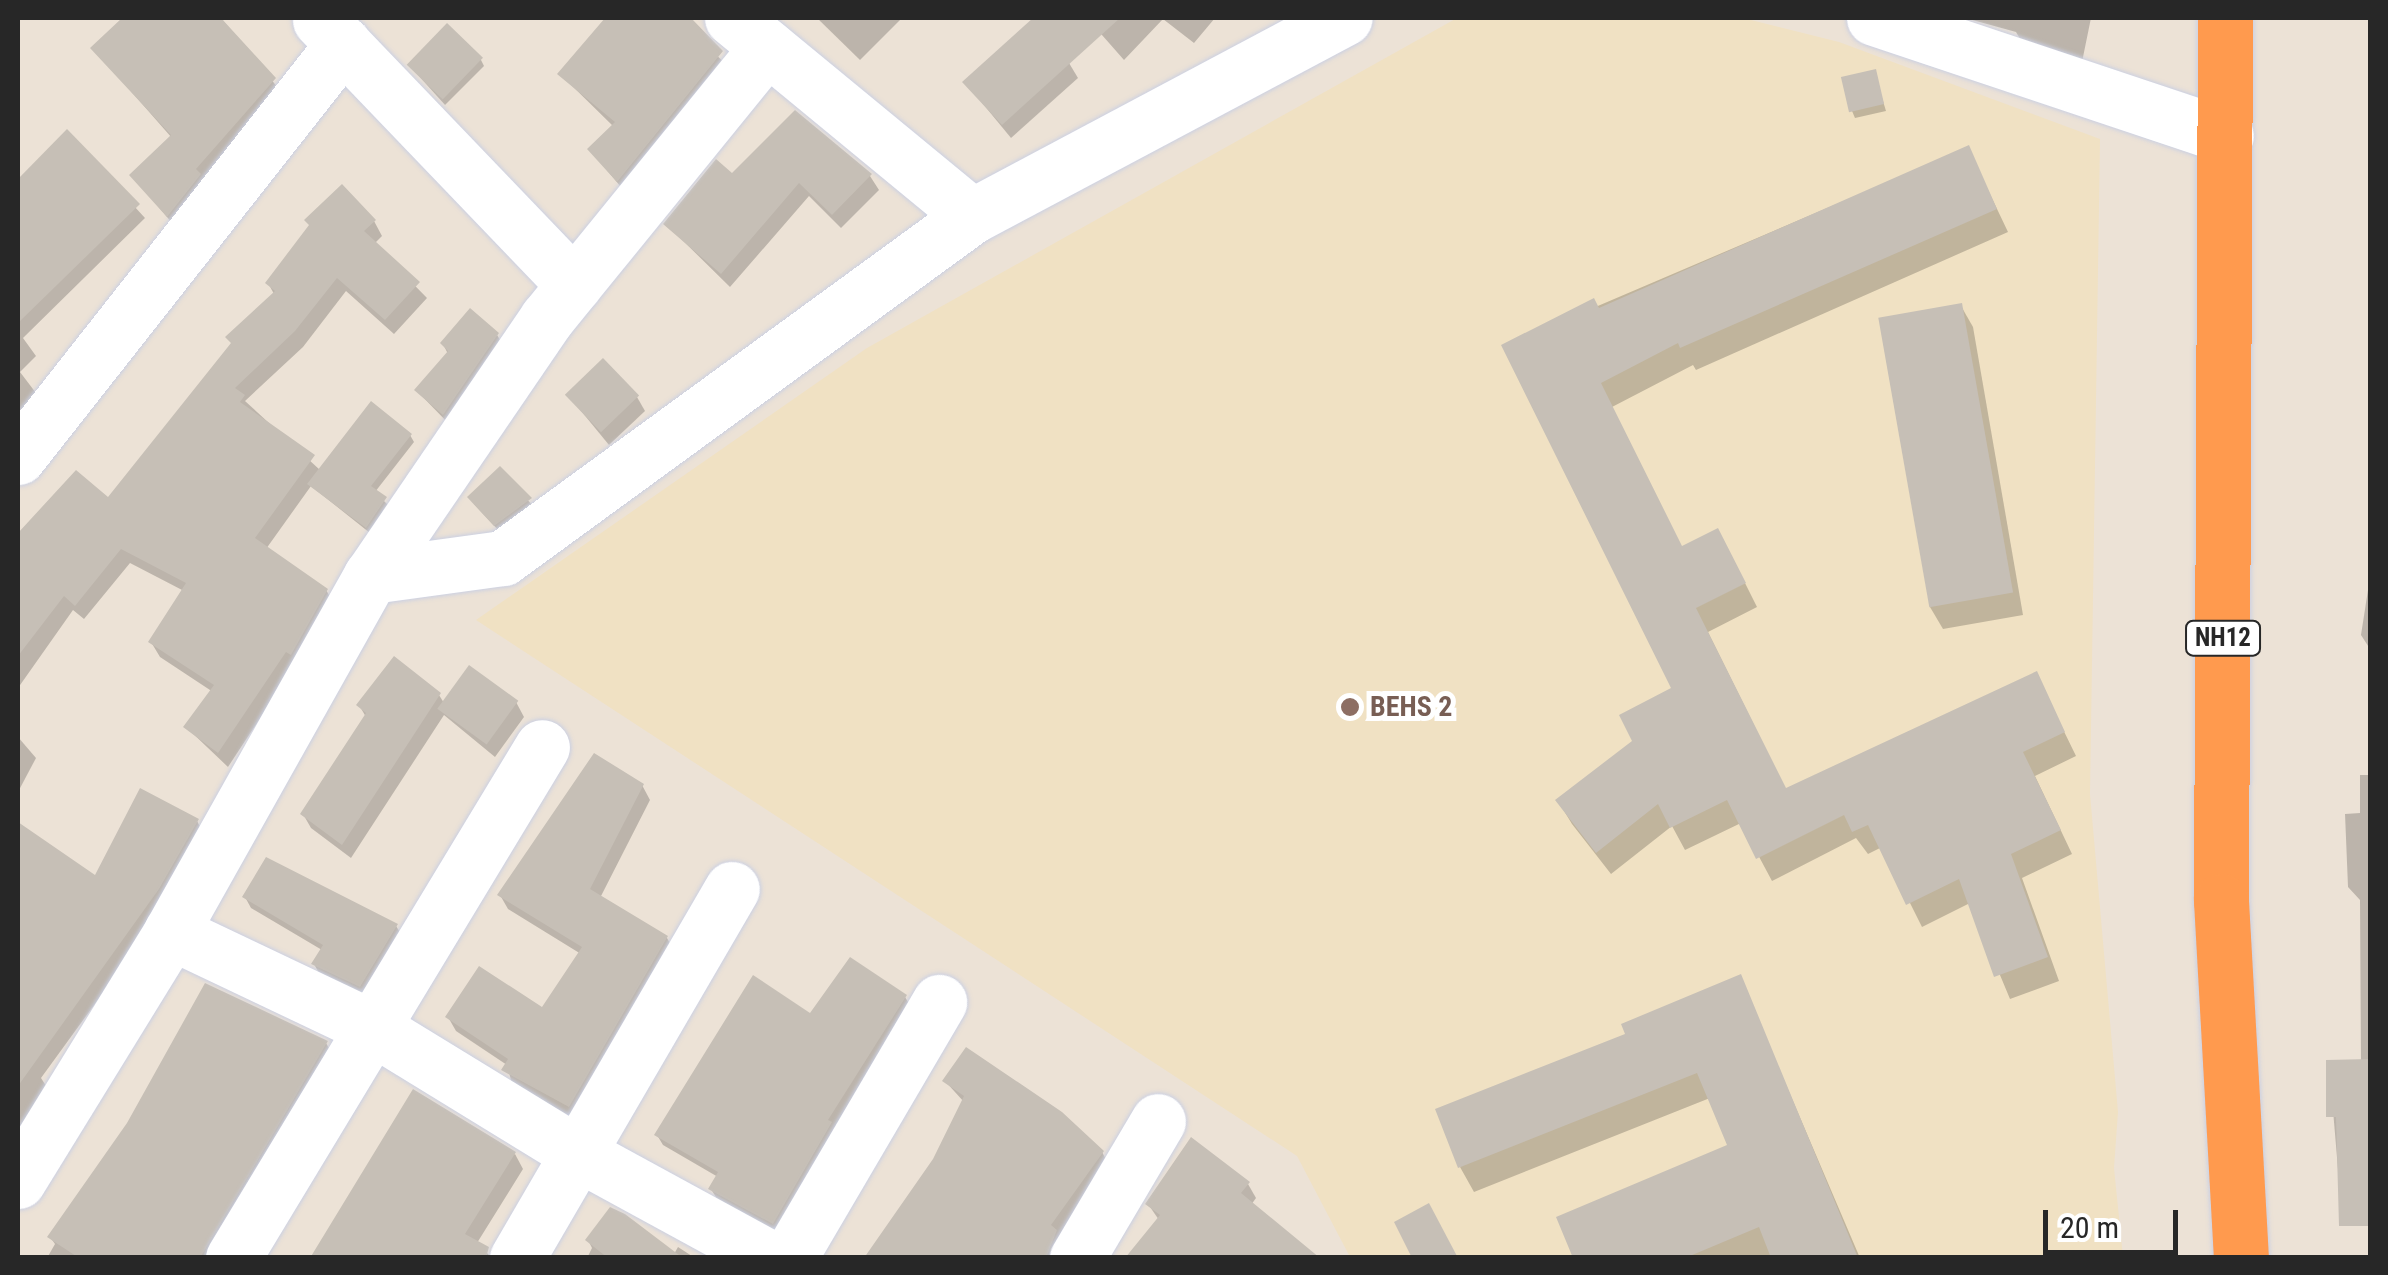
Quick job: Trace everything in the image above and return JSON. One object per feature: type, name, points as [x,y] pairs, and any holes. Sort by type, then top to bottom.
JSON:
[{"type":"highway","name":"NH12","points":[[2225,18],[2221,901],[2241,1258]]},
{"type":"street","points":[[372,576],[503,558],[972,216],[1345,18]]},
{"type":"street","points":[[1874,18],[2226,136]]},
{"type":"street","points":[[18,458],[330,31],[574,284]]},
{"type":"street","points":[[18,1181],[172,932],[372,576],[750,32],[972,216]]},
{"type":"street","points":[[233,1258],[542,747]]},
{"type":"street","points":[[517,1258],[732,889]]},
{"type":"street","points":[[172,932],[373,1028],[579,1154],[770,1258]]},
{"type":"street","points":[[789,1258],[939,1002]]},
{"type":"street","points":[[1077,1258],[1158,1121]]},
{"type":"shaded area","name":"BEHS 2","points":[[1457,18],[1743,18],[1839,42],[2100,139],[2090,794],[2118,1112],[2114,1168],[2123,1257],[1350,1257],[1297,1156],[476,620],[867,348]]},
{"type":"building","points":[[122,18],[221,18],[276,78],[196,169],[201,174],[167,217],[129,175],[171,135],[90,48]]},
{"type":"building","points":[[605,18],[691,18],[723,51],[617,182],[587,149],[615,122],[557,74]]},
{"type":"building","points":[[1033,18],[1120,18],[1002,125],[962,82]]},
{"type":"building","points":[[447,23],[483,58],[443,99],[407,65]]},
{"type":"building","points":[[1876,69],[1884,104],[1849,112],[1841,77]]},
{"type":"building","points":[[795,110],[872,174],[832,215],[799,183],[721,274],[663,224],[716,159],[732,173]]},
{"type":"building","points":[[67,129],[140,204],[18,323],[18,179]]},
{"type":"building","points":[[1969,145],[1997,209],[1680,348],[1678,343],[1601,383],[1682,546],[1718,528],[1746,583],[1696,608],[1786,788],[2037,671],[2065,732],[2023,752],[2061,830],[2011,854],[2048,957],[1994,977],[1959,879],[1906,905],[1868,825],[1852,832],[1844,815],[1756,859],[1727,800],[1670,828],[1658,804],[1596,853],[1555,800],[1632,741],[1619,715],[1671,688],[1501,345],[1594,298],[1599,308]]},
{"type":"building","points":[[342,184],[376,220],[364,231],[420,282],[385,320],[337,278],[295,331],[235,388],[245,395],[240,402],[315,455],[255,538],[328,589],[291,655],[286,652],[218,753],[183,727],[214,685],[148,642],[186,583],[121,549],[75,606],[64,596],[18,656],[18,533],[76,470],[108,497],[231,343],[225,337],[275,291],[265,283],[309,225],[304,220]]},
{"type":"building","points":[[1962,303],[2013,593],[1929,607],[1878,318]]},
{"type":"building","points":[[470,308],[499,333],[443,415],[414,390],[448,351],[440,343]]},
{"type":"building","points":[[603,358],[639,395],[601,432],[565,395]]},
{"type":"building","points":[[371,401],[412,434],[371,486],[387,497],[366,528],[307,484]]},
{"type":"building","points":[[500,466],[532,498],[494,526],[467,497]]},
{"type":"building","points":[[394,656],[441,693],[342,845],[300,814],[366,713],[356,705]]},
{"type":"building","points":[[469,665],[518,701],[487,745],[437,709]]},
{"type":"building","points":[[594,753],[644,784],[590,889],[668,936],[569,1107],[501,1070],[508,1059],[445,1017],[479,966],[542,1007],[582,947],[497,895]]},
{"type":"building","points":[[140,788],[199,819],[159,889],[18,1086],[18,822],[95,875]]},
{"type":"building","points":[[266,857],[398,924],[360,987],[311,964],[323,945],[242,897]]},
{"type":"building","points":[[850,957],[907,995],[828,1120],[832,1122],[773,1224],[708,1189],[718,1172],[654,1135],[753,975],[810,1013]]},
{"type":"building","points":[[1741,974],[1858,1258],[1771,1258],[1759,1227],[1685,1258],[1573,1258],[1556,1217],[1727,1145],[1697,1073],[1458,1168],[1435,1109],[1625,1034],[1621,1024]]},
{"type":"building","points":[[205,983],[328,1041],[200,1258],[79,1258],[47,1237],[127,1123]]},
{"type":"building","points":[[966,1047],[1062,1112],[1104,1151],[1051,1225],[1057,1230],[1046,1258],[864,1258],[933,1159],[964,1096],[942,1081]]},
{"type":"building","points":[[2370,1059],[2370,1226],[2339,1226],[2336,1117],[2326,1117],[2326,1060]]},
{"type":"building","points":[[413,1089],[516,1152],[465,1234],[489,1247],[486,1258],[310,1258]]},
{"type":"building","points":[[1191,1137],[1250,1182],[1241,1193],[1320,1258],[1125,1258],[1160,1215],[1145,1204]]},
{"type":"building","points":[[1429,1203],[1458,1258],[1412,1258],[1394,1222]]},
{"type":"building","points":[[610,1207],[683,1258],[608,1258],[585,1240]]},
{"type":"place","name":"BEHS 2","points":[[1350,707]]}]
